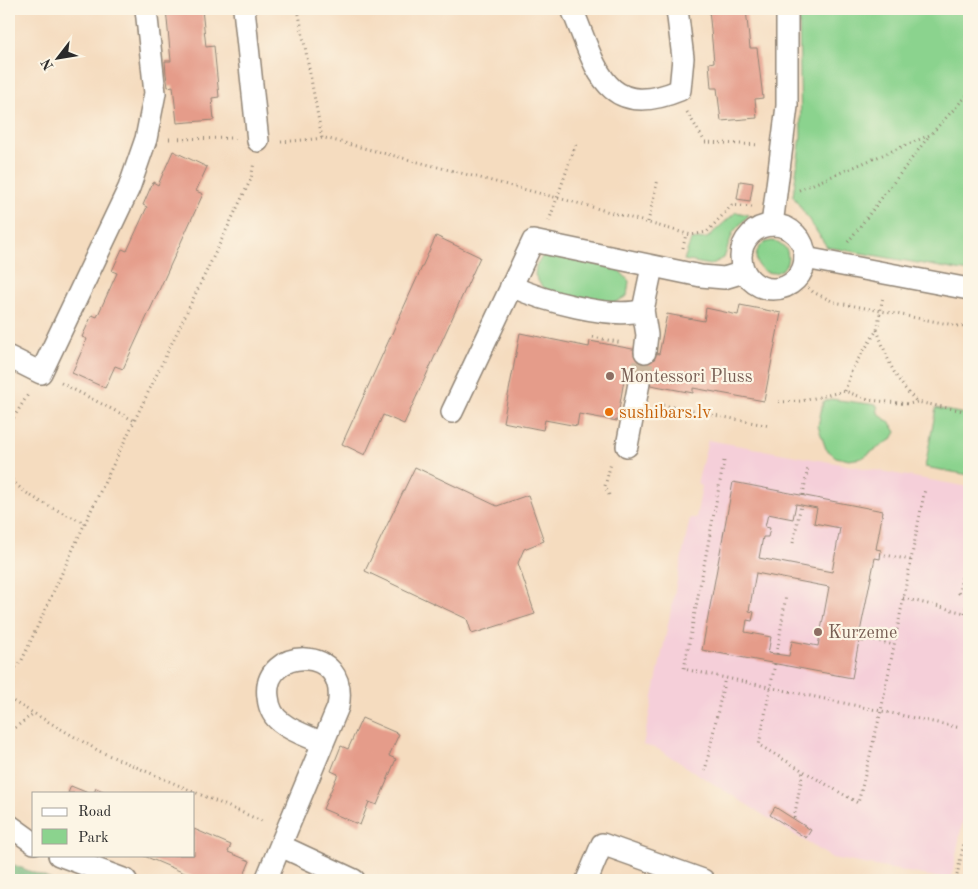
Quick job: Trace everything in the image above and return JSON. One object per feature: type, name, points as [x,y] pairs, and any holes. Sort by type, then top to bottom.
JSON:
[{"type":"street","points":[[9,357],[41,372],[129,188],[146,139],[155,93],[146,9]]},
{"type":"street","points":[[244,9],[258,141]]},
{"type":"street","points":[[572,9],[602,80],[611,90],[624,97],[645,100],[659,99],[680,90],[682,58],[677,9]]},
{"type":"street","points":[[773,212],[783,227],[794,233],[802,243],[805,258],[797,278],[787,286],[769,289],[757,285],[744,272],[741,260],[745,242],[773,212],[788,88],[786,9]]},
{"type":"street","points":[[452,412],[533,241],[621,258],[652,267],[714,278],[733,276],[744,272]]},
{"type":"street","points":[[805,258],[969,289]]},
{"type":"street","points":[[635,348],[647,335],[643,310],[652,267]]},
{"type":"street","points":[[511,286],[548,300],[613,313],[643,310]]},
{"type":"street","points":[[628,446],[637,392]]},
{"type":"street","points":[[266,880],[323,742]]},
{"type":"street","points":[[12,827],[32,842]]},
{"type":"street","points":[[284,839],[354,880]]},
{"type":"street","points":[[586,880],[602,844],[703,880]]},
{"type":"street","points":[[62,856],[126,880]]},
{"type":"path","points":[[298,9],[322,138]]},
{"type":"path","points":[[680,90],[688,116],[705,142],[782,146]]},
{"type":"path","points":[[832,264],[930,136],[969,93]]},
{"type":"path","points":[[146,139],[234,138],[268,143],[322,138],[648,222],[686,234],[699,234],[707,232],[732,206],[773,212],[930,136]]},
{"type":"path","points":[[9,675],[22,660],[85,523],[251,179],[258,141]]},
{"type":"path","points":[[556,198],[577,141]]},
{"type":"path","points":[[648,222],[658,179]]},
{"type":"path","points":[[846,391],[852,369],[877,330],[886,274]]},
{"type":"path","points":[[797,278],[813,292],[834,302],[969,328]]},
{"type":"path","points":[[877,330],[890,368],[901,385],[917,402]]},
{"type":"path","points":[[593,337],[635,348]]},
{"type":"path","points":[[9,420],[14,417],[41,372],[135,421]]},
{"type":"path","points":[[779,402],[802,401],[846,391],[870,400],[909,404],[917,402],[969,412]]},
{"type":"path","points":[[637,392],[770,426]]},
{"type":"path","points":[[724,462],[684,669],[961,728]]},
{"type":"path","points":[[802,495],[808,467]]},
{"type":"path","points":[[9,476],[15,484],[36,498],[85,523]]},
{"type":"path","points":[[776,664],[759,745],[858,803],[881,711],[925,489]]},
{"type":"path","points":[[793,543],[801,505]]},
{"type":"path","points":[[903,598],[967,614],[969,595],[958,593],[969,550]]},
{"type":"path","points":[[880,554],[911,560]]},
{"type":"path","points":[[777,654],[786,595]]},
{"type":"path","points":[[865,638],[894,645]]},
{"type":"path","points":[[706,771],[725,678]]},
{"type":"path","points":[[9,699],[98,751],[185,792]]},
{"type":"path","points":[[9,708],[12,827]]},
{"type":"path","points":[[9,731],[34,713]]},
{"type":"path","points":[[794,818],[803,771]]},
{"type":"path","points":[[195,797],[284,839]]},
{"type":"path","points":[[956,880],[969,819]]},
{"type":"path","points":[[960,880],[969,877]]},
{"type":"shaded area","name":"Kurzeme","points":[[708,440],[969,487],[969,790],[951,880],[832,858],[658,749],[643,745],[690,518],[696,518],[702,486],[697,484]]},
{"type":"green space","points":[[799,9],[969,9],[969,272],[827,247],[793,196],[801,136]]},
{"type":"green space","points":[[736,212],[749,215],[733,232],[724,258],[710,265],[684,260],[691,240],[707,238]]},
{"type":"green space","points":[[772,241],[778,242],[783,246],[787,251],[787,263],[783,268],[778,272],[772,273],[766,272],[761,268],[757,263],[756,257],[757,251],[761,246],[766,242]]},
{"type":"green space","points":[[544,254],[618,269],[629,281],[627,296],[614,303],[549,292],[540,284],[535,275],[536,266]]},
{"type":"green space","points":[[831,399],[877,405],[878,413],[891,424],[896,432],[892,439],[862,458],[849,460],[836,457],[826,449],[818,426],[823,402]]},
{"type":"green space","points":[[936,408],[969,415],[969,475],[925,467]]},
{"type":"green space","points":[[9,863],[52,880],[9,880]]},
{"type":"building","points":[[166,9],[202,9],[206,47],[214,46],[219,97],[212,98],[214,120],[177,123],[173,86],[168,87],[166,74],[165,61],[171,61]]},
{"type":"building","points":[[709,9],[746,9],[750,48],[757,48],[763,98],[755,99],[757,118],[721,121],[717,88],[711,88],[709,63],[714,62]]},
{"type":"building","points":[[173,151],[207,167],[196,191],[203,194],[123,369],[115,366],[105,388],[72,373],[87,339],[82,337],[92,315],[97,317],[117,273],[112,271],[122,249],[127,251],[147,207],[143,205],[153,182],[158,185]]},
{"type":"building","points":[[740,181],[753,183],[750,201],[737,199]]},
{"type":"building","points":[[436,236],[480,257],[404,424],[383,415],[365,455],[342,444]]},
{"type":"building","points":[[740,305],[781,313],[764,401],[693,388],[693,393],[624,380],[617,421],[579,414],[577,426],[545,420],[543,430],[503,422],[520,333],[589,347],[590,341],[659,354],[667,314],[704,321],[706,308],[738,315]]},
{"type":"building","points":[[415,467],[497,506],[528,495],[544,541],[524,549],[518,563],[535,614],[472,634],[467,619],[365,571]]},
{"type":"building","points":[[733,482],[883,511],[876,549],[881,550],[880,559],[875,558],[860,632],[866,633],[864,642],[859,641],[852,678],[702,650]],"holes":[[[796,504],[817,508],[814,523],[840,528],[832,572],[759,558],[763,537],[768,537],[770,528],[765,527],[768,514],[793,519]],[[756,573],[829,587],[818,646],[792,641],[789,656],[768,653],[771,637],[745,632],[747,620],[752,621],[754,612],[749,611]]]},
{"type":"building","points":[[362,718],[399,734],[389,756],[396,759],[377,805],[369,802],[360,825],[323,809],[338,774],[331,771],[341,746],[348,749]]},
{"type":"building","points":[[71,786],[86,792],[68,792]]},
{"type":"building","points":[[96,788],[105,792],[94,792]]},
{"type":"building","points":[[775,807],[811,830],[806,838],[770,815]]},
{"type":"building","points":[[195,829],[231,845],[228,852],[250,861],[242,880],[201,880],[144,856],[195,856]]},
{"type":"tunnel","points":[[639,383],[645,352]]},
{"type":"place","name":"Montessori Pluss","points":[[610,376]]},
{"type":"place","name":"sushibars.lv","points":[[609,412]]},
{"type":"place","name":"Kurzeme","points":[[818,632]]}]
